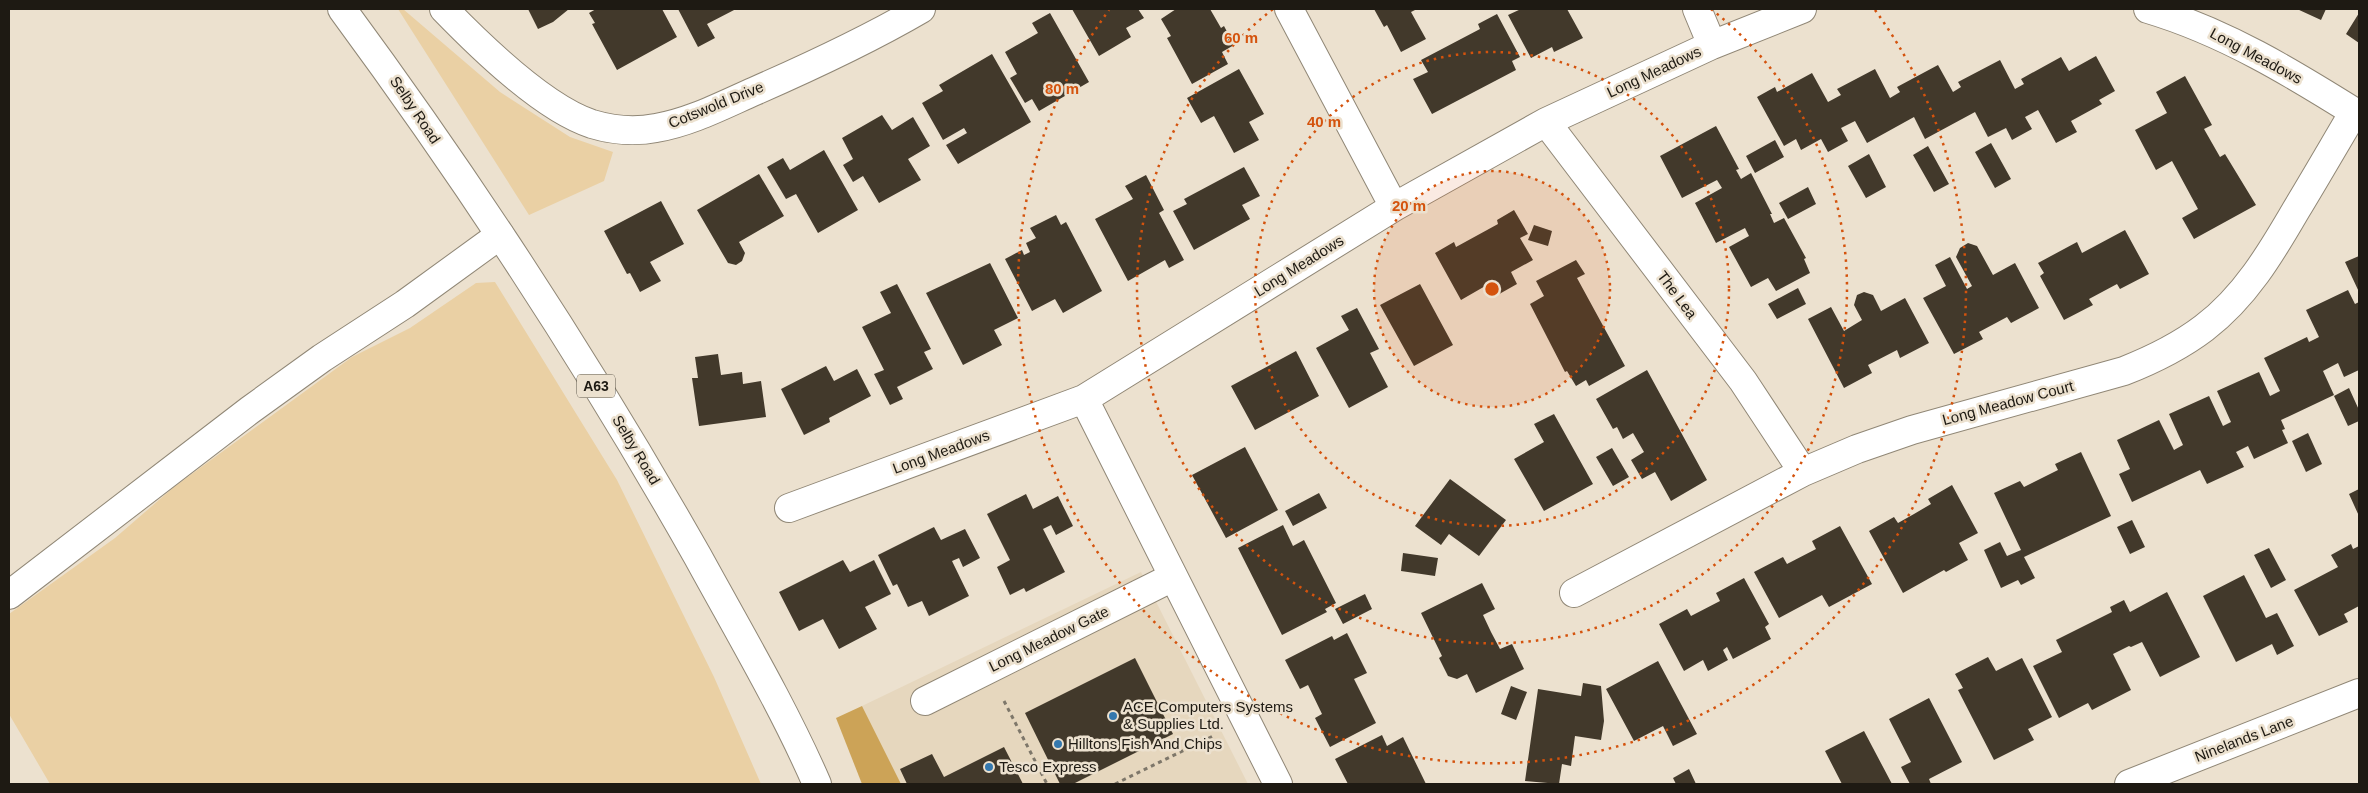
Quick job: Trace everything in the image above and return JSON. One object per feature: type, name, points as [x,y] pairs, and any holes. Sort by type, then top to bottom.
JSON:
[{"type":"main road","name":"Selby Road","points":[[342,9],[395,80],[500,235],[639,453],[772,691],[817,784]]},
{"type":"main road","name":"Cotswold Drive","points":[[444,9],[520,80],[563,110],[592,124],[623,130],[656,129],[697,116],[834,56],[921,9]]},
{"type":"main road","points":[[1289,9],[1394,207]]},
{"type":"main road","points":[[1697,9],[1712,45]]},
{"type":"main road","name":"Long Meadows","points":[[789,508],[1084,399],[1394,207],[1546,122],[1712,45],[1802,9]]},
{"type":"main road","name":"Long Meadows","points":[[2148,9],[2221,36],[2265,58],[2357,113]]},
{"type":"main road","name":"Long Meadow Court","points":[[1574,593],[1803,472],[1857,449],[1912,430],[2124,371],[2152,360],[2180,345],[2211,322],[2249,284],[2267,259],[2357,113]]},
{"type":"main road","name":"The Lea","points":[[1546,122],[1743,381],[1803,472]]},
{"type":"main road","points":[[9,595],[250,410],[322,358],[405,304],[500,235]]},
{"type":"main road","points":[[1084,399],[1278,784]]},
{"type":"main road","name":"Long Meadow Gate","points":[[925,700],[1173,577]]},
{"type":"main road","name":"Ninelands Lane","points":[[2129,784],[2359,692]]},
{"type":"path","points":[[988,669],[1047,784]]},
{"type":"path","points":[[1114,784],[1246,720]]},
{"type":"shaded area","points":[[398,9],[403,9],[500,92],[570,137],[613,152],[604,181],[529,215]]},
{"type":"shaded area","points":[[495,282],[617,480],[714,677],[761,784],[50,784],[9,714],[9,614],[115,538],[174,487],[352,357],[410,328],[476,283]]},
{"type":"shaded area","points":[[1141,572],[1248,784],[901,784],[862,706]]},
{"type":"shaded area","points":[[862,706],[901,784],[862,784],[836,718]]},
{"type":"building","points":[[528,9],[569,9],[553,22],[538,29]]},
{"type":"building","points":[[596,9],[662,9],[677,37],[617,70],[592,24],[595,23],[589,13]]},
{"type":"building","points":[[678,9],[736,9],[707,24],[715,38],[698,47]]},
{"type":"building","points":[[1072,9],[1138,9],[1144,18],[1126,28],[1131,37],[1099,56]]},
{"type":"building","points":[[1176,9],[1210,9],[1221,28],[1224,26],[1234,45],[1222,52],[1228,64],[1192,84],[1167,38],[1171,36],[1161,19]]},
{"type":"building","points":[[1374,9],[1417,9],[1411,12],[1426,39],[1401,52],[1387,25],[1384,27]]},
{"type":"building","points":[[1521,9],[1567,9],[1583,38],[1554,52],[1552,47],[1531,58],[1508,15]]},
{"type":"building","points":[[2297,9],[2326,9],[2321,20]]},
{"type":"building","points":[[1050,13],[1089,82],[1039,111],[1032,99],[1025,103],[1010,78],[1017,74],[1005,52],[1038,33],[1032,23]]},
{"type":"building","points":[[2359,13],[2359,43],[2346,34]]},
{"type":"building","points":[[1497,14],[1520,57],[1512,61],[1516,70],[1432,114],[1413,79],[1428,72],[1421,60],[1480,29],[1478,24]]},
{"type":"building","points":[[992,54],[1031,122],[958,164],[946,145],[967,133],[964,128],[943,140],[922,103],[943,91],[939,85]]},
{"type":"building","points":[[2096,56],[2115,91],[2099,100],[2102,104],[2071,121],[2077,132],[2056,143],[2038,110],[2025,117],[2032,129],[2012,140],[2006,128],[1988,137],[1975,112],[1925,139],[1914,117],[1867,143],[1855,121],[1841,128],[1848,141],[1828,152],[1821,139],[1801,150],[1796,139],[1784,146],[1757,97],[1775,87],[1777,92],[1812,73],[1828,102],[1841,95],[1837,89],[1875,69],[1890,98],[1900,92],[1897,87],[1938,65],[1953,92],[1961,87],[1958,82],[2000,60],[2015,89],[2024,84],[2021,79],[2061,57],[2069,71]]},
{"type":"building","points":[[1239,69],[1264,114],[1249,122],[1259,140],[1234,153],[1214,116],[1201,123],[1187,98]]},
{"type":"building","points":[[2185,76],[2212,125],[2204,129],[2220,157],[2225,154],[2256,205],[2194,239],[2182,218],[2198,209],[2172,161],[2156,170],[2135,130],[2167,113],[2156,92]]},
{"type":"building","points":[[882,115],[892,130],[913,117],[930,146],[908,159],[921,180],[879,203],[863,176],[853,182],[843,165],[853,159],[842,138]]},
{"type":"building","points":[[1716,126],[1739,169],[1736,170],[1741,179],[1751,173],[1772,214],[1770,214],[1774,223],[1784,218],[1806,258],[1804,259],[1810,273],[1776,291],[1768,278],[1751,287],[1729,247],[1749,236],[1745,228],[1716,243],[1695,203],[1722,188],[1717,180],[1682,198],[1660,156]]},
{"type":"building","points":[[1775,140],[1784,157],[1755,173],[1746,156]]},
{"type":"building","points":[[1991,143],[2011,179],[1995,188],[1975,152]]},
{"type":"building","points":[[1928,146],[1949,184],[1934,192],[1913,155]]},
{"type":"building","points":[[824,150],[858,210],[818,233],[796,194],[786,199],[767,167],[783,158],[790,170]]},
{"type":"building","points":[[1869,154],[1886,187],[1866,198],[1848,166]]},
{"type":"building","points":[[1244,167],[1260,196],[1242,205],[1250,219],[1194,250],[1173,211],[1187,204],[1184,199]]},
{"type":"building","points":[[759,174],[784,216],[739,242],[745,253],[742,261],[736,265],[728,263],[697,210]]},
{"type":"building","points":[[1146,175],[1164,210],[1159,213],[1184,260],[1169,268],[1165,260],[1128,281],[1095,219],[1133,199],[1125,186]]},
{"type":"building","points":[[1808,187],[1816,204],[1788,219],[1779,203]]},
{"type":"building","points":[[661,201],[684,244],[650,262],[661,281],[640,292],[630,273],[627,274],[604,231]]},
{"type":"building","points":[[1514,210],[1528,234],[1520,238],[1533,260],[1511,272],[1517,284],[1494,297],[1487,285],[1461,300],[1435,253],[1454,242],[1456,247],[1498,224],[1497,220]]},
{"type":"building","points":[[1056,215],[1061,225],[1066,222],[1102,291],[1063,313],[1055,299],[1032,311],[1005,259],[1022,250],[1024,255],[1030,252],[1026,243],[1036,238],[1030,228]]},
{"type":"building","points":[[1534,225],[1552,231],[1548,246],[1528,240]]},
{"type":"building","points":[[2125,230],[2149,274],[2120,289],[2117,284],[2089,299],[2093,305],[2064,320],[2040,276],[2044,273],[2038,263],[2077,242],[2082,253]]},
{"type":"building","points":[[1968,243],[1977,246],[1993,275],[2015,263],[2039,308],[2011,323],[2007,317],[1979,332],[1983,339],[1954,354],[1923,298],[1946,286],[1935,265],[1950,257],[1967,289],[1972,286],[1956,257],[1960,248]]},
{"type":"building","points":[[2359,256],[2359,292],[2345,262]]},
{"type":"building","points":[[1576,260],[1585,274],[1577,278],[1625,366],[1589,386],[1586,380],[1576,386],[1567,371],[1565,372],[1530,304],[1544,296],[1536,281]]},
{"type":"building","points":[[990,263],[1018,318],[994,330],[1002,345],[963,365],[926,293]]},
{"type":"building","points":[[897,284],[931,349],[924,352],[933,369],[897,387],[903,399],[890,405],[874,374],[884,370],[862,327],[891,313],[880,292]]},
{"type":"building","points":[[1420,284],[1453,345],[1414,366],[1380,305]]},
{"type":"building","points":[[1798,288],[1806,304],[1777,319],[1768,304]]},
{"type":"building","points":[[2348,290],[2355,304],[2359,302],[2359,370],[2344,377],[2338,363],[2323,371],[2334,395],[2281,420],[2285,429],[2282,430],[2288,443],[2254,459],[2248,446],[2236,452],[2244,467],[2207,484],[2200,470],[2132,502],[2119,474],[2130,469],[2117,440],[2159,420],[2174,450],[2183,445],[2169,414],[2209,396],[2223,426],[2231,422],[2217,391],[2259,372],[2270,396],[2280,391],[2264,358],[2307,337],[2309,342],[2319,337],[2306,310]]},
{"type":"building","points":[[1864,292],[1873,295],[1881,311],[1905,298],[1929,343],[1900,358],[1897,350],[1868,365],[1872,373],[1844,388],[1808,319],[1831,307],[1844,331],[1862,320],[1854,305],[1857,295]]},
{"type":"building","points":[[1357,308],[1379,349],[1370,353],[1388,387],[1349,408],[1316,348],[1349,330],[1341,316]]},
{"type":"building","points":[[1296,351],[1319,396],[1255,430],[1231,386]]},
{"type":"building","points":[[718,354],[721,375],[742,372],[743,384],[761,381],[766,417],[699,426],[692,378],[698,378],[695,357]]},
{"type":"building","points":[[826,366],[834,381],[857,369],[871,396],[829,418],[830,422],[804,435],[781,389]]},
{"type":"building","points":[[1647,370],[1707,480],[1671,501],[1655,472],[1642,479],[1631,460],[1644,452],[1633,433],[1623,439],[1617,427],[1613,429],[1596,399]]},
{"type":"building","points":[[2349,388],[2359,410],[2359,421],[2348,426],[2334,396]]},
{"type":"building","points":[[1554,414],[1593,484],[1544,511],[1514,459],[1544,442],[1534,424]]},
{"type":"building","points":[[2308,433],[2322,464],[2306,472],[2292,441]]},
{"type":"building","points":[[1245,447],[1278,510],[1226,538],[1192,475]]},
{"type":"building","points":[[1612,448],[1629,477],[1613,486],[1596,457]]},
{"type":"building","points":[[2081,452],[2111,516],[2024,557],[2035,578],[2021,585],[2018,580],[2001,588],[1984,550],[2000,542],[2007,556],[2021,550],[1994,493],[2020,481],[2024,487],[2058,470],[2055,464]]},
{"type":"building","points":[[1450,479],[1506,520],[1479,556],[1449,534],[1441,545],[1415,526]]},
{"type":"building","points":[[1952,485],[1978,533],[1959,543],[1968,560],[1946,572],[1944,570],[1903,593],[1869,531],[1894,517],[1898,523],[1931,504],[1928,499]]},
{"type":"building","points":[[2359,489],[2359,516],[2349,494]]},
{"type":"building","points":[[1319,493],[1327,508],[1293,526],[1285,511]]},
{"type":"building","points":[[1026,494],[1033,509],[1058,496],[1073,526],[1056,535],[1051,525],[1043,529],[1065,572],[1026,592],[1024,588],[1010,595],[997,567],[1010,560],[987,514]]},
{"type":"building","points":[[2132,520],[2145,547],[2130,554],[2117,527]]},
{"type":"building","points":[[1283,525],[1293,546],[1304,540],[1336,603],[1325,609],[1327,612],[1282,635],[1238,548]]},
{"type":"building","points":[[1840,526],[1872,584],[1829,607],[1822,595],[1779,618],[1754,572],[1783,557],[1787,564],[1816,549],[1812,541]]},
{"type":"building","points":[[934,527],[941,540],[965,529],[980,558],[963,567],[959,558],[952,561],[969,596],[929,616],[922,601],[908,607],[897,584],[893,586],[878,555]]},
{"type":"building","points":[[2351,544],[2353,549],[2359,546],[2359,606],[2344,614],[2348,622],[2319,636],[2294,590],[2338,567],[2331,555]]},
{"type":"building","points":[[2269,548],[2286,580],[2271,588],[2254,555]]},
{"type":"building","points":[[1403,553],[1438,558],[1435,576],[1401,571]]},
{"type":"building","points":[[843,560],[850,572],[874,560],[891,594],[865,607],[877,629],[839,649],[823,619],[799,631],[779,592]]},
{"type":"building","points":[[2244,575],[2266,618],[2277,613],[2294,646],[2277,655],[2272,644],[2236,662],[2203,596]]},
{"type":"building","points":[[1744,578],[1769,624],[1765,627],[1771,639],[1733,659],[1727,647],[1723,650],[1728,660],[1708,671],[1703,660],[1684,671],[1659,624],[1687,609],[1691,616],[1720,601],[1716,593]]},
{"type":"building","points":[[1482,583],[1495,609],[1483,615],[1491,632],[1500,649],[1512,644],[1524,669],[1476,693],[1467,674],[1457,679],[1448,676],[1439,658],[1442,656],[1421,613]]},
{"type":"building","points":[[2167,592],[2200,657],[2160,677],[2142,642],[2131,647],[2129,646],[2113,654],[2131,690],[2092,710],[2088,703],[2059,718],[2033,666],[2062,652],[2056,640],[2112,612],[2110,607],[2124,600],[2130,612]]},
{"type":"building","points":[[1365,594],[1372,609],[1343,624],[1335,609]]},
{"type":"building","points":[[1347,633],[1367,673],[1354,679],[1376,723],[1330,747],[1315,718],[1322,714],[1308,685],[1300,689],[1285,660],[1332,636],[1334,640]]},
{"type":"building","points":[[1988,657],[1996,671],[2022,658],[2052,717],[2028,729],[2034,740],[1994,760],[1958,690],[1963,688],[1955,674]]},
{"type":"building","points":[[1135,658],[1173,734],[1073,784],[1060,784],[1025,713]]},
{"type":"building","points":[[1658,661],[1697,734],[1673,746],[1663,726],[1634,741],[1606,689]]},
{"type":"building","points":[[1583,683],[1601,686],[1604,721],[1601,740],[1575,736],[1571,766],[1562,764],[1559,784],[1525,781],[1538,689],[1581,696]]},
{"type":"building","points":[[1511,686],[1527,692],[1516,720],[1501,714]]},
{"type":"building","points":[[1929,698],[1962,762],[1929,779],[1931,784],[1910,784],[1901,767],[1911,762],[1889,719]]},
{"type":"building","points":[[1864,731],[1892,784],[1842,784],[1825,751]]},
{"type":"building","points":[[1382,735],[1387,746],[1403,737],[1426,784],[1348,784],[1335,759]]},
{"type":"building","name":"Tesco Express","points":[[1004,747],[1023,784],[907,784],[900,769],[932,754],[944,777]]},
{"type":"building","points":[[1689,769],[1696,784],[1676,784],[1673,778]]},
{"type":"place","name":"ACE Computers Systems & Supplies Ltd.","points":[[1113,716]]},
{"type":"place","name":"Hilltons Fish And Chips","points":[[1058,744]]},
{"type":"place","name":"Tesco Express","points":[[989,767]]}]
